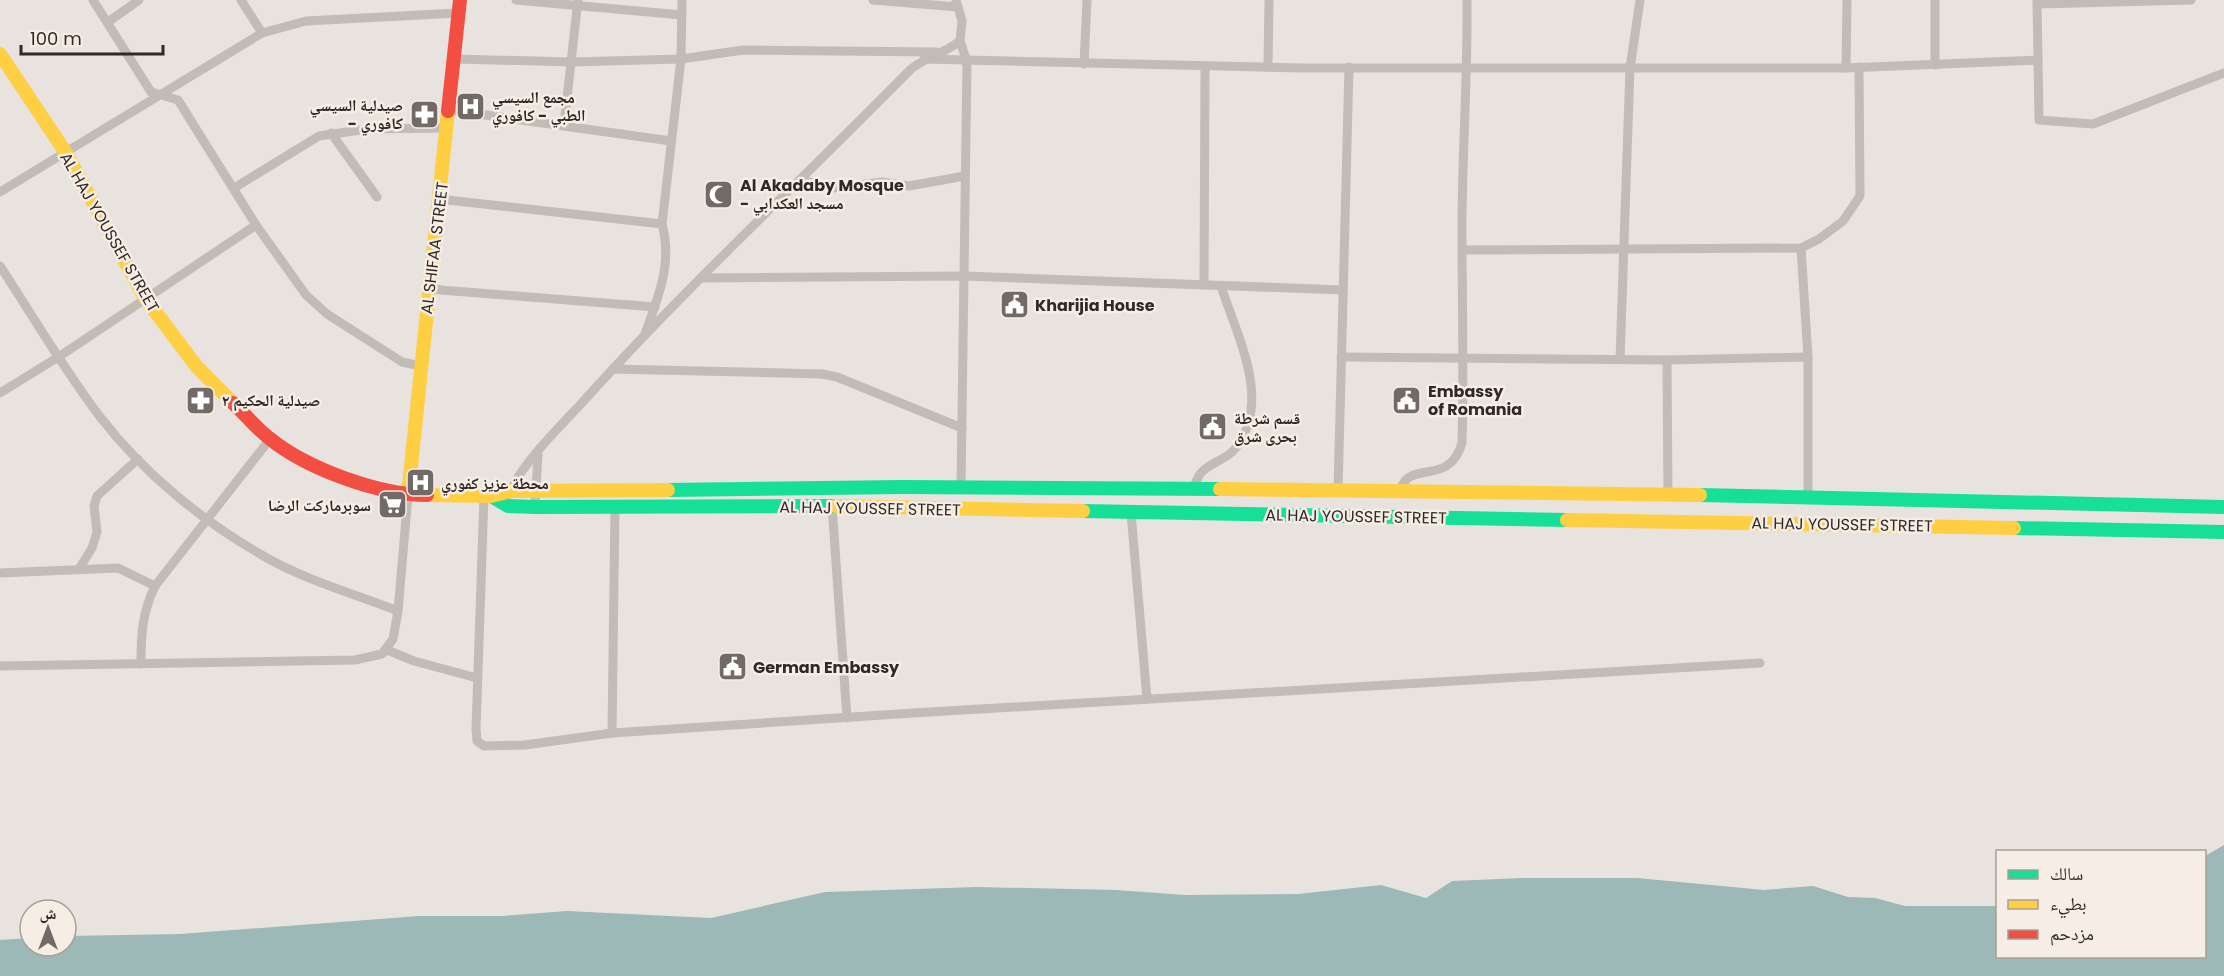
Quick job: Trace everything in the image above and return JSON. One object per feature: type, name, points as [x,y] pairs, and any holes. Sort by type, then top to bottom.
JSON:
[{"type":"main road","name":"AL SHIFAA STREET","points":[[408,495],[428,286],[450,110],[459,6]]},
{"type":"main road","name":"AL HAJ YOUSSEF STREET","points":[[0,54],[66,153],[145,298],[197,367],[270,439],[338,475],[373,489],[408,495],[488,496],[511,490],[961,487],[1338,490],[2224,507]]},
{"type":"main road","points":[[1193,490],[1193,514]]},
{"type":"main road","name":"AL HAJ YOUSSEF STREET","points":[[488,496],[508,506],[535,507],[832,506],[2224,532]]},
{"type":"main road","points":[[2050,504],[2050,528]]},
{"type":"street","points":[[93,0],[151,92],[178,100],[256,225],[306,295],[327,314],[402,362],[421,366]]},
{"type":"street","points":[[108,22],[139,0]]},
{"type":"street","points":[[241,0],[262,33]]},
{"type":"street","points":[[516,0],[578,3],[682,15]]},
{"type":"street","points":[[645,337],[668,261],[667,242],[662,224],[681,59],[682,0]]},
{"type":"street","points":[[873,0],[957,4],[962,31],[960,41],[967,62],[961,487]]},
{"type":"street","points":[[1084,64],[1087,0]]},
{"type":"street","points":[[1268,67],[1269,0]]},
{"type":"street","points":[[1400,491],[1403,479],[1408,476],[1430,472],[1452,464],[1458,456],[1462,443],[1465,358],[1463,250],[1468,68],[1467,0]]},
{"type":"street","points":[[1620,359],[1630,68],[1640,0]]},
{"type":"street","points":[[1846,0],[1846,68]]},
{"type":"street","points":[[1935,0],[1935,65]]},
{"type":"street","points":[[2191,0],[2037,2],[2039,120],[2093,124],[2224,73]]},
{"type":"street","points":[[564,125],[578,3]]},
{"type":"street","points":[[0,192],[262,33],[306,21],[459,6]]},
{"type":"street","points":[[508,506],[511,490],[538,452],[613,369],[701,278],[911,69],[924,59],[944,52],[960,41]]},
{"type":"street","points":[[455,59],[572,62],[681,59],[743,50],[944,52]]},
{"type":"street","points":[[924,59],[1084,64],[1468,68],[1846,68],[2038,60]]},
{"type":"street","points":[[1204,285],[1205,66]]},
{"type":"street","points":[[1338,490],[1349,67]]},
{"type":"street","points":[[1463,250],[1801,248],[1819,239],[1843,221],[1860,196],[1859,67]]},
{"type":"street","points":[[450,110],[671,141]]},
{"type":"street","points":[[234,188],[319,136],[367,129],[448,128]]},
{"type":"street","points":[[331,133],[377,198]]},
{"type":"street","points":[[802,180],[833,188],[882,182],[909,186],[965,176]]},
{"type":"street","points":[[439,199],[662,224]]},
{"type":"street","points":[[0,393],[60,356],[256,225]]},
{"type":"street","points":[[1801,248],[1808,357],[1808,499]]},
{"type":"street","points":[[0,266],[102,418],[138,459],[207,521],[269,559],[398,611]]},
{"type":"street","points":[[701,278],[964,276],[1343,290]]},
{"type":"street","points":[[428,286],[441,290],[655,307]]},
{"type":"street","points":[[1193,490],[1201,472],[1233,452],[1247,433],[1252,413],[1248,368],[1221,286]]},
{"type":"street","points":[[1341,357],[1667,360],[1808,357]]},
{"type":"street","points":[[1667,360],[1668,496]]},
{"type":"street","points":[[613,369],[837,377],[962,428]]},
{"type":"street","points":[[141,664],[141,625],[145,607],[155,586],[270,439]]},
{"type":"street","points":[[535,507],[534,491],[538,452]]},
{"type":"street","points":[[79,570],[97,532],[94,506],[97,496],[138,459]]},
{"type":"street","points":[[0,666],[355,660],[374,657],[387,650],[393,639],[398,611],[408,495]]},
{"type":"street","points":[[488,496],[477,678],[477,741],[484,747],[525,745],[612,733],[1760,663]]},
{"type":"street","points":[[612,733],[615,506]]},
{"type":"street","points":[[832,506],[847,718]]},
{"type":"street","points":[[1131,513],[1147,699]]},
{"type":"street","points":[[0,573],[118,568],[155,586]]},
{"type":"street","points":[[387,650],[414,661],[477,678]]},
{"type":"water","points":[[2224,845],[2224,976],[0,976],[0,940],[18,939],[18,958],[78,958],[78,936],[180,934],[419,916],[503,916],[567,911],[711,918],[825,892],[977,887],[1116,890],[1185,895],[1298,894],[1381,885],[1426,898],[1452,881],[1522,878],[1637,878],[1764,890],[1813,886],[1848,897],[1875,898],[1905,906],[1996,906],[1996,958],[2206,958],[2206,855]]},
{"type":"traffic: fast","points":[[668,490],[902,487],[1220,489]]},
{"type":"traffic: fast","points":[[1700,495],[2224,507]]},
{"type":"traffic: fast","points":[[491,496],[508,506],[535,507],[835,506]]},
{"type":"traffic: fast","points":[[1083,511],[1567,520]]},
{"type":"traffic: fast","points":[[2014,528],[2224,532]]},
{"type":"traffic: slow","points":[[0,54],[66,153],[145,298],[197,367],[233,403]]},
{"type":"traffic: slow","points":[[408,495],[448,111]]},
{"type":"traffic: slow","points":[[1220,489],[1700,495]]},
{"type":"traffic: slow","points":[[427,495],[491,496],[511,491],[668,490]]},
{"type":"traffic: slow","points":[[835,506],[1083,511]]},
{"type":"traffic: slow","points":[[1567,520],[2014,528]]},
{"type":"traffic: jam","points":[[448,111],[460,0]]},
{"type":"traffic: jam","points":[[233,403],[269,438],[323,470],[366,485],[408,494],[427,495]]},
{"type":"place","name":"مجمع السيسي الطبي - كافوري","points":[[471,106]]},
{"type":"place","name":"صيدلية السيسي - كافوري","points":[[424,114]]},
{"type":"place","name":"Al Akadaby Mosque - مسجد العكدابي","points":[[719,194]]},
{"type":"place","name":"Kharijia House","points":[[1014,305]]},
{"type":"place","name":"صيدلية الحكيم ٢","points":[[201,400]]},
{"type":"place","name":"Embassy of Romania","points":[[1407,400]]},
{"type":"place","name":"قسم شرطة بحرى شرق","points":[[1213,427]]},
{"type":"place","name":"محطة عزيز كفوري","points":[[420,483]]},
{"type":"place","name":"سوبرماركت الرضا","points":[[392,505]]},
{"type":"place","name":"German Embassy","points":[[732,667]]}]
